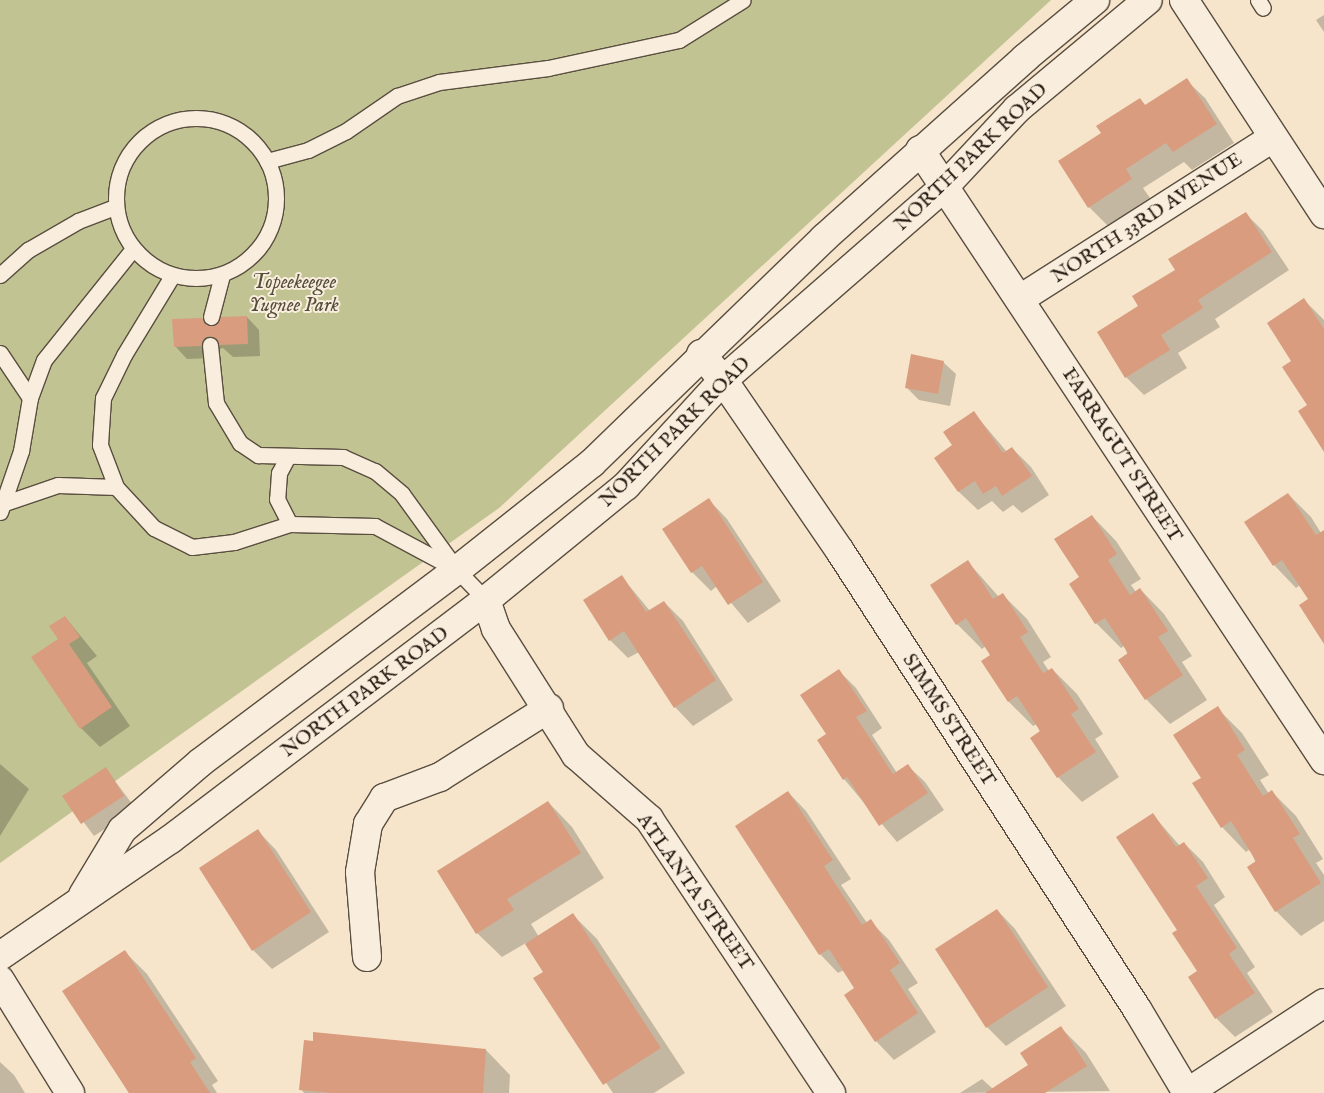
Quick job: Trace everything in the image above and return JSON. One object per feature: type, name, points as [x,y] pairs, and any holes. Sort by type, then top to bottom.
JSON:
[{"type":"street","name":"NORTH PARK ROAD","points":[[78,903],[122,830],[201,762],[457,570],[598,458],[701,354],[920,150],[1095,0]]},
{"type":"street","name":"NORTH PARK ROAD","points":[[0,956],[171,839],[486,600],[626,486],[723,380],[945,186],[1017,109],[1148,0]]},
{"type":"street","points":[[1184,0],[1324,214]]},
{"type":"street","name":"NORTH 33RD AVENUE","points":[[1020,299],[1273,138]]},
{"type":"street","name":"FARRAGUT STREET","points":[[920,150],[1324,760]]},
{"type":"street","name":"SIMMS STREET","points":[[701,354],[723,380],[840,551],[1122,985],[1187,1093]]},
{"type":"street","name":"ATLANTA STREET","points":[[486,600],[496,629],[549,708],[576,755],[649,819],[830,1093]]},
{"type":"street","points":[[367,957],[360,872],[368,824],[384,798],[440,777],[549,708]]},
{"type":"street","points":[[0,980],[70,1093]]},
{"type":"street","points":[[1187,1093],[1324,1003]]},
{"type":"lane","points":[[267,161],[308,150],[346,131],[397,96],[439,82],[548,68],[679,40],[743,0]]},
{"type":"lane","points":[[200,117],[227,123],[250,138],[267,161],[276,187],[275,215],[265,241],[246,262],[222,275],[196,280],[172,276],[150,265],[133,249],[121,229],[115,207],[117,179],[128,153],[147,133],[172,120],[200,117]]},
{"type":"lane","points":[[0,275],[28,250],[78,221],[115,207]]},
{"type":"lane","points":[[3,507],[21,451],[30,398],[44,360],[133,249]]},
{"type":"lane","points":[[211,317],[222,275]]},
{"type":"lane","points":[[172,276],[103,398],[100,446],[116,487],[154,528],[192,546],[234,542],[290,524],[376,526],[457,570]]},
{"type":"lane","points":[[210,345],[216,403],[240,443],[258,455],[287,458],[308,454],[343,457],[375,471],[402,494],[457,570],[486,600]]},
{"type":"lane","points":[[0,353],[30,398]]},
{"type":"lane","points":[[287,458],[279,472],[277,499],[290,524]]},
{"type":"lane","points":[[3,507],[58,485],[116,487]]},
{"type":"green space","name":"Topeekeegee Yugnee Park","points":[[0,0],[1051,0],[499,508],[0,863]]},
{"type":"building","points":[[1187,78],[1217,124],[1173,152],[1166,143],[1126,169],[1132,179],[1088,208],[1058,161],[1101,133],[1096,126],[1140,98],[1145,105]]},
{"type":"building","points":[[1246,212],[1272,252],[1198,300],[1203,308],[1161,335],[1170,350],[1125,378],[1097,332],[1138,306],[1132,296],[1175,270],[1168,259]]},
{"type":"building","points":[[1304,298],[1324,329],[1324,452],[1298,411],[1307,405],[1282,367],[1291,361],[1267,323]]},
{"type":"building","points":[[247,316],[248,344],[219,345],[217,339],[210,336],[204,338],[201,346],[174,347],[172,319],[202,318],[205,324],[213,326],[221,317]]},
{"type":"building","points":[[911,354],[944,361],[938,394],[905,388]]},
{"type":"building","points":[[974,411],[1003,453],[1012,447],[1032,476],[1002,496],[996,486],[983,494],[975,481],[958,492],[934,458],[952,445],[943,432]]},
{"type":"building","points":[[1288,493],[1316,535],[1324,530],[1324,644],[1299,605],[1308,599],[1282,560],[1273,566],[1244,522]]},
{"type":"building","points":[[709,498],[763,582],[728,605],[702,566],[691,573],[662,529]]},
{"type":"building","points":[[1092,515],[1117,554],[1108,560],[1130,595],[1140,588],[1168,631],[1158,637],[1183,675],[1145,700],[1118,660],[1128,653],[1105,618],[1095,624],[1069,584],[1079,577],[1054,539]]},
{"type":"building","points":[[968,560],[993,599],[1003,593],[1028,632],[1020,637],[1043,673],[1052,668],[1079,709],[1071,714],[1096,752],[1057,778],[1030,738],[1040,731],[1017,696],[1008,702],[981,661],[990,655],[966,618],[956,625],[930,585]]},
{"type":"building","points":[[622,575],[646,612],[664,601],[716,680],[674,708],[624,631],[609,641],[583,600]]},
{"type":"building","points":[[65,616],[80,637],[69,644],[112,707],[80,729],[31,657],[58,639],[49,626]]},
{"type":"building","points":[[839,669],[867,711],[856,717],[893,774],[908,764],[928,793],[879,826],[847,777],[843,780],[817,740],[826,734],[800,695]]},
{"type":"building","points":[[1218,706],[1245,750],[1237,755],[1263,796],[1272,790],[1300,834],[1293,838],[1321,883],[1275,912],[1247,867],[1256,861],[1231,821],[1221,828],[1192,783],[1201,778],[1173,735]]},
{"type":"building","points":[[106,767],[124,796],[81,824],[62,796]]},
{"type":"building","points":[[788,791],[833,860],[824,866],[862,925],[871,919],[900,963],[890,970],[918,1013],[875,1042],[844,995],[854,988],[829,949],[819,955],[735,826]]},
{"type":"building","points":[[548,801],[581,853],[507,899],[514,910],[476,934],[437,871]]},
{"type":"building","points":[[1153,813],[1176,847],[1184,842],[1208,878],[1196,886],[1237,948],[1229,954],[1255,993],[1215,1019],[1188,977],[1197,971],[1172,933],[1177,930],[1116,837]]},
{"type":"building","points":[[258,829],[311,912],[252,951],[199,868]]},
{"type":"building","points":[[997,909],[1048,987],[986,1028],[935,949]]},
{"type":"building","points":[[573,913],[661,1048],[603,1085],[533,978],[543,972],[525,944]]},
{"type":"building","points":[[125,950],[196,1058],[190,1062],[210,1093],[129,1093],[62,991]]},
{"type":"building","points":[[1061,1026],[1087,1066],[1045,1093],[985,1093],[1028,1065],[1020,1053]]},
{"type":"building","points":[[313,1032],[486,1049],[483,1093],[333,1093],[299,1090],[304,1040],[313,1041]]}]
